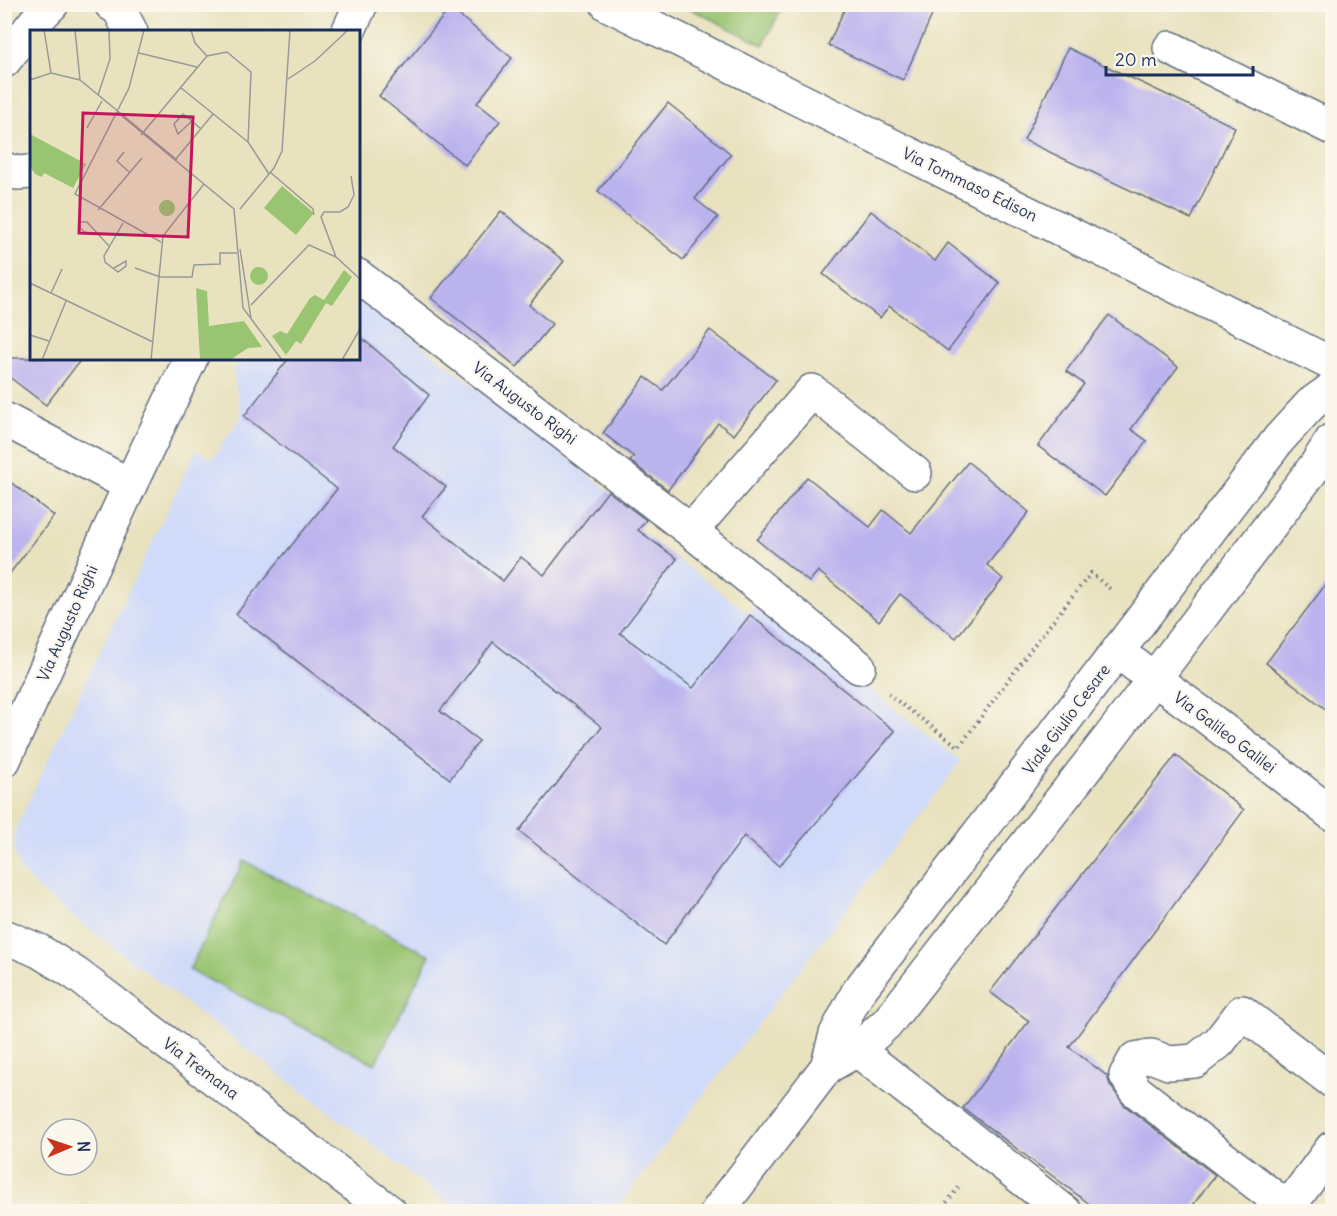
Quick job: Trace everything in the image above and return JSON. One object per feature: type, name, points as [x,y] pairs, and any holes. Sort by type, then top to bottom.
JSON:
[{"type":"street","points":[[4,61],[52,4]]},
{"type":"street","points":[[111,4],[119,9],[130,30]]},
{"type":"street","points":[[349,30],[361,4]]},
{"type":"street","name":"Via Tommaso Edison","points":[[607,4],[1332,364]]},
{"type":"street","points":[[1170,48],[1332,128]]},
{"type":"street","points":[[4,169],[17,173],[30,172]]},
{"type":"street","name":"Via Augusto Righi","points":[[360,278],[691,531],[859,667]]},
{"type":"street","name":"Via Augusto Righi","points":[[4,760],[190,360]]},
{"type":"street","name":"Viale Giulio Cesare","points":[[717,1212],[827,1067],[836,1034],[858,992],[1279,439],[1311,404],[1332,389]]},
{"type":"street","points":[[691,531],[812,391],[915,473]]},
{"type":"street","points":[[4,419],[130,485]]},
{"type":"street","name":"Viale Giulio Cesare","points":[[827,1067],[857,1050],[888,1022],[1110,737],[1152,678],[1316,465],[1332,440]]},
{"type":"street","name":"Via Galileo Galilei","points":[[1116,651],[1204,715],[1332,814]]},
{"type":"street","name":"Via Tremana","points":[[4,936],[39,951],[76,974],[390,1212]]},
{"type":"street","points":[[1332,1081],[1242,1012],[1219,1041],[1195,1061],[1169,1063],[1151,1056],[1135,1059],[1126,1075],[1135,1090],[1286,1210],[1332,1148]]},
{"type":"street","points":[[857,1050],[1065,1212]]},
{"type":"path","points":[[859,667],[883,691],[959,747],[1037,641],[1091,573],[1112,591]]},
{"type":"shaded area","points":[[360,297],[608,490],[601,501],[749,614],[758,604],[961,761],[614,1211],[459,1211],[42,893],[20,870],[14,851],[15,830],[196,450],[212,459],[242,416],[233,372],[239,360],[360,360]]},
{"type":"green space","points":[[683,5],[783,5],[763,45]]},
{"type":"green space","points":[[244,861],[430,955],[375,1064],[189,970]]},
{"type":"building","points":[[847,4],[937,4],[903,80],[828,45]]},
{"type":"building","points":[[450,8],[512,58],[477,103],[500,121],[465,165],[379,96]]},
{"type":"building","points":[[1068,48],[1235,127],[1191,219],[1024,140]]},
{"type":"building","points":[[668,103],[731,154],[695,199],[718,217],[683,260],[598,191]]},
{"type":"building","points":[[501,211],[564,261],[529,305],[552,324],[517,367],[431,298]]},
{"type":"building","points":[[871,211],[935,261],[948,243],[1000,283],[948,351],[889,306],[880,318],[823,274]]},
{"type":"building","points":[[1109,315],[1178,367],[1131,429],[1147,441],[1105,496],[1038,446],[1084,384],[1066,371]]},
{"type":"building","points":[[710,330],[776,380],[734,435],[718,423],[668,490],[630,461],[634,457],[603,433],[645,377],[663,390]]},
{"type":"building","points":[[360,337],[429,395],[393,446],[446,487],[422,516],[503,581],[521,557],[544,575],[608,491],[646,520],[638,530],[677,559],[620,633],[693,688],[750,615],[895,731],[779,866],[744,836],[664,945],[519,831],[602,727],[493,642],[440,711],[479,741],[450,779],[236,614],[337,489],[244,416],[287,360],[360,360]]},
{"type":"building","points":[[4,358],[80,360],[46,405],[4,373]]},
{"type":"building","points":[[968,462],[1029,512],[987,565],[1003,579],[956,638],[900,594],[879,621],[818,571],[809,582],[757,540],[807,477],[870,527],[883,510],[911,533]]},
{"type":"building","points":[[4,477],[54,516],[4,581]]},
{"type":"building","points":[[1332,576],[1332,714],[1266,663]]},
{"type":"building","points":[[1176,755],[1244,810],[1069,1047],[1107,1076],[1110,1085],[1124,1105],[1215,1175],[1188,1212],[1100,1212],[963,1108],[1029,1021],[990,992]]}]
